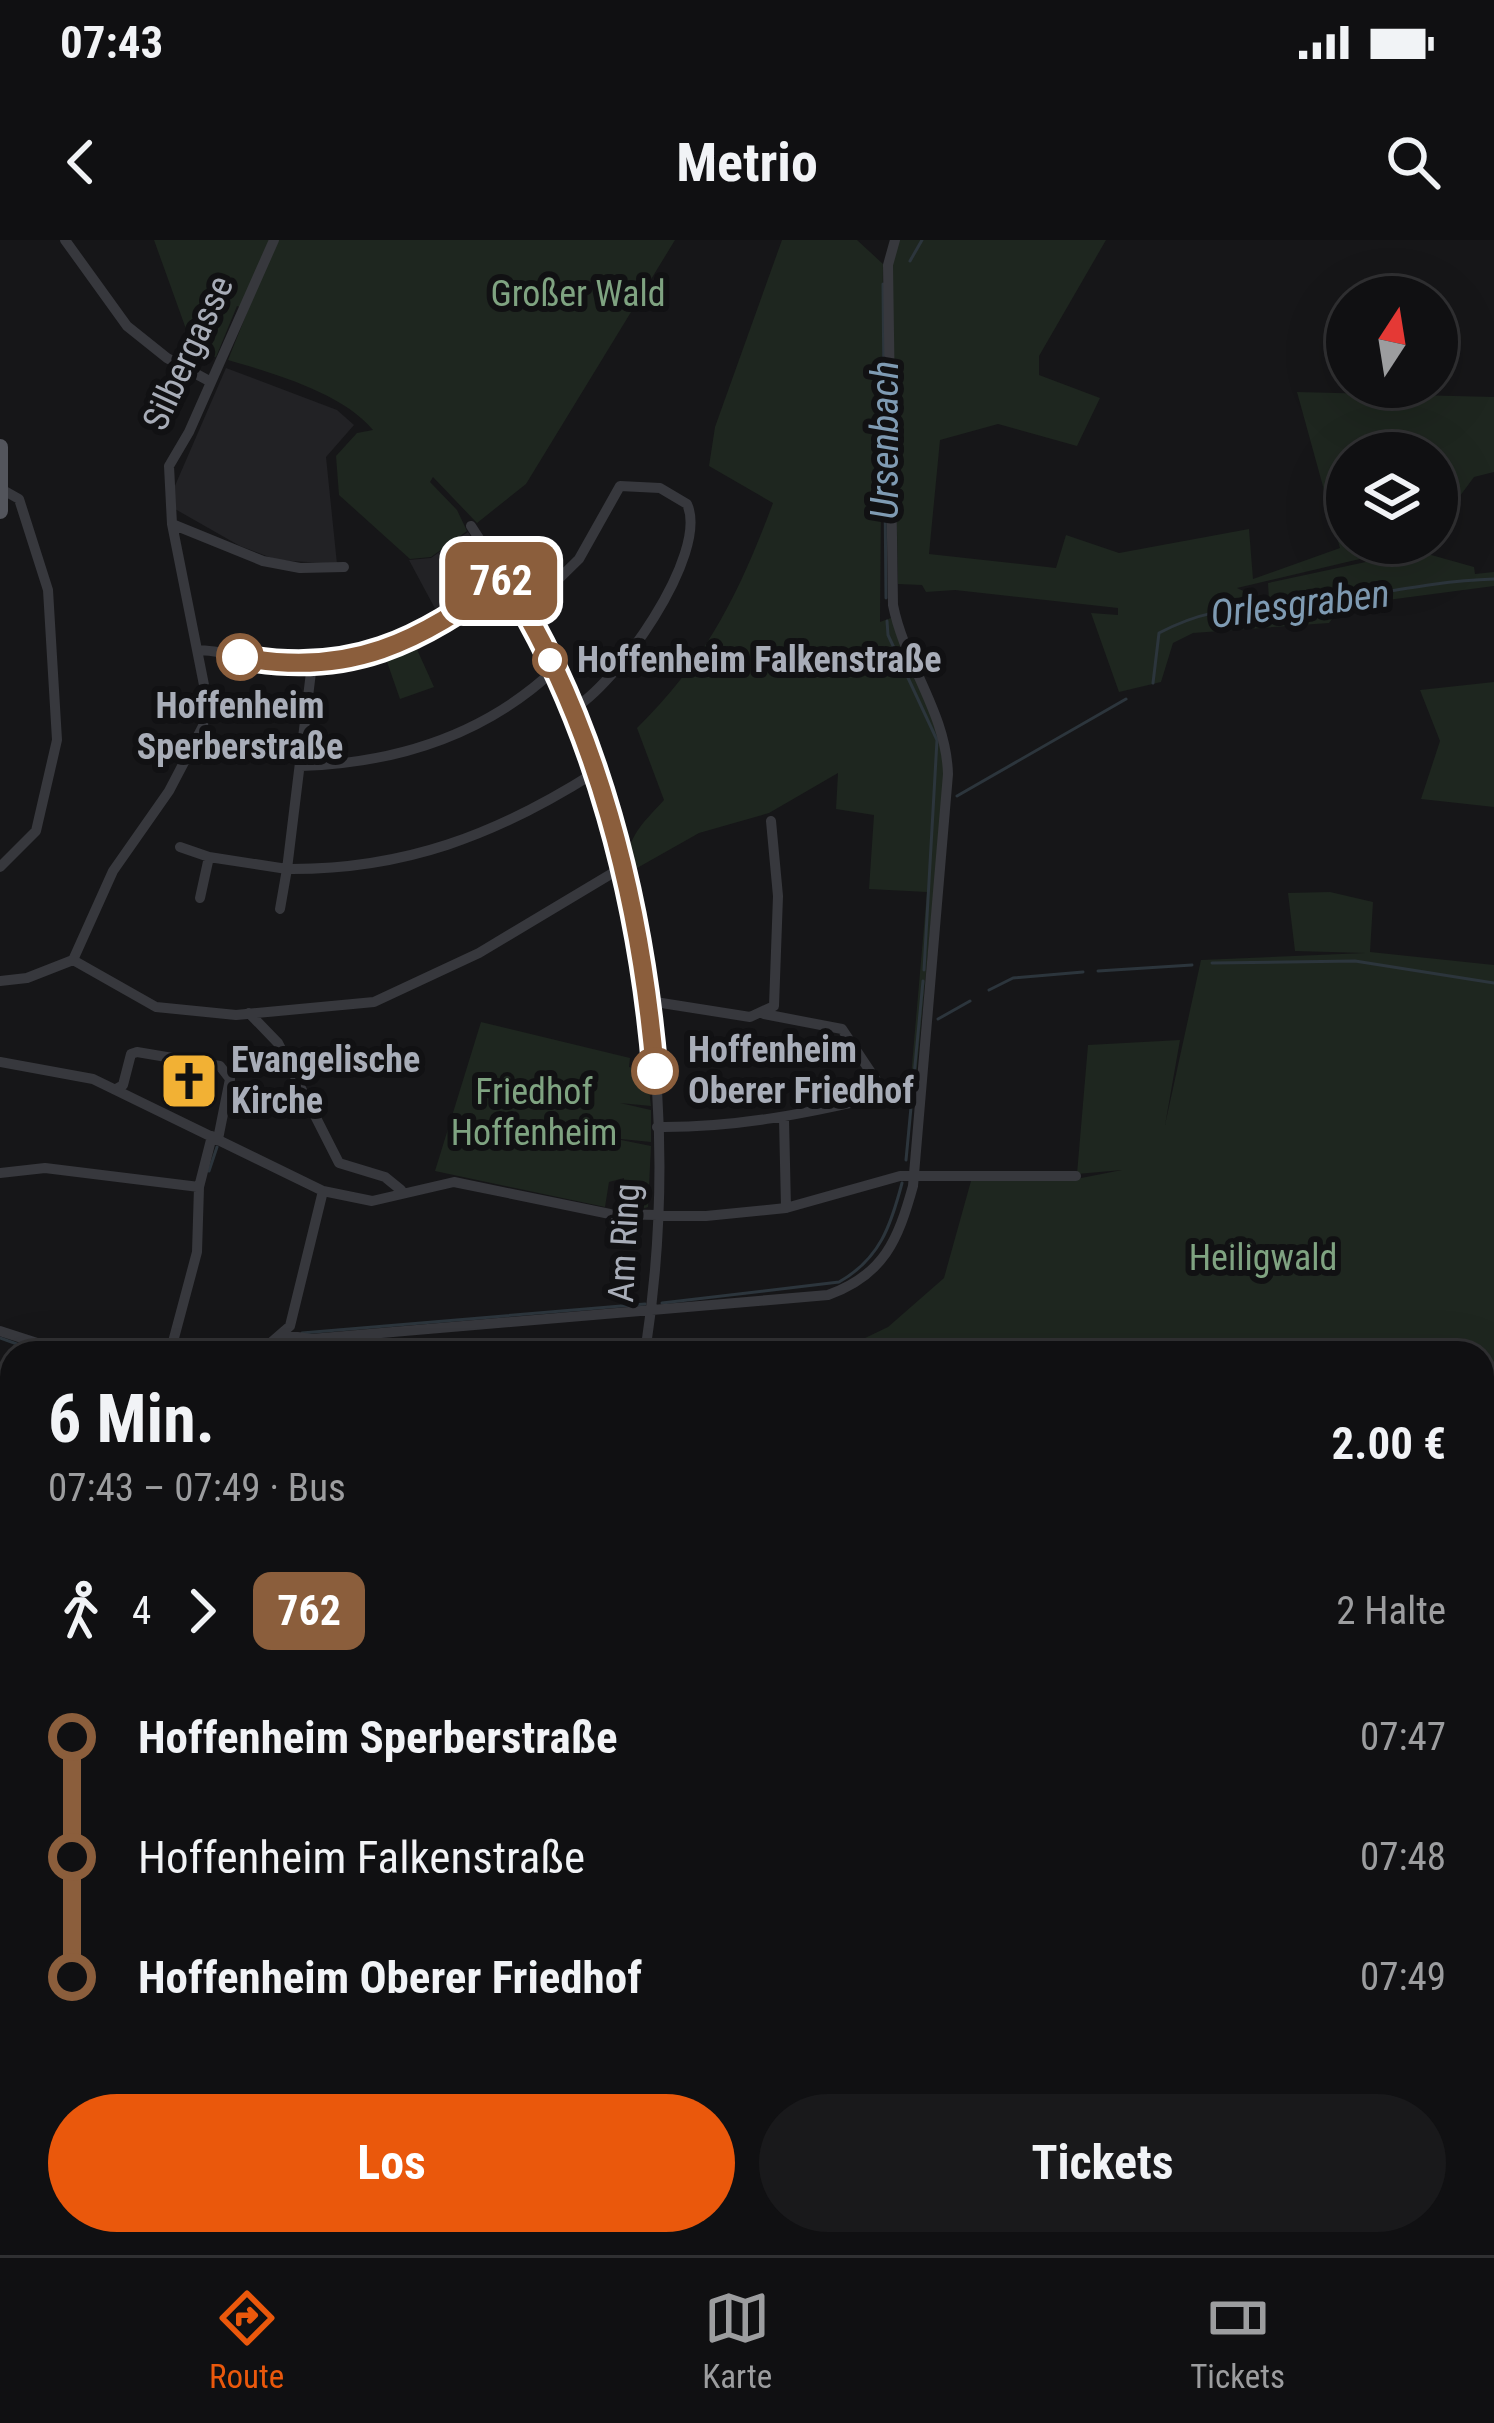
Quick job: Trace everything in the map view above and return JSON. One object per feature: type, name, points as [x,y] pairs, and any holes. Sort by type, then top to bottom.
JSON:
[{"type":"main road","points":[[0,447],[0,511]]},
{"type":"street","points":[[65,240],[127,326],[167,358],[211,382]]},
{"type":"street","name":"Silbergasse","points":[[73,960],[107,883],[197,739],[206,702],[172,524],[169,466],[274,240]]},
{"type":"street","points":[[284,1335],[311,1340],[828,1295],[870,1276],[891,1250],[914,1176],[948,774],[941,721],[901,642],[893,605],[888,265],[895,240]]},
{"type":"street","points":[[526,611],[579,559],[620,485],[660,488],[688,504],[688,537],[664,599],[605,684],[572,710]]},
{"type":"street","points":[[0,867],[36,831],[57,740],[48,590],[19,499],[3,490]]},
{"type":"street","points":[[172,524],[263,561],[300,568],[344,567]]},
{"type":"street","name":"Am Ring","points":[[471,526],[526,611],[572,710],[621,868],[649,1001],[657,1127],[658,1214],[647,1341]]},
{"type":"street","points":[[197,650],[312,664],[387,649],[422,635],[505,578]]},
{"type":"street","points":[[280,909],[312,664]]},
{"type":"street","points":[[301,766],[350,764],[428,747],[522,699],[554,670]]},
{"type":"street","points":[[180,847],[209,857],[287,869],[363,867],[439,852],[505,826],[594,773]]},
{"type":"street","points":[[764,1014],[778,993],[772,821]]},
{"type":"street","points":[[200,898],[209,857]]},
{"type":"street","points":[[0,981],[64,967],[73,960],[156,1007],[248,1013],[389,997],[479,953],[621,868]]},
{"type":"street","points":[[649,1001],[694,1012],[764,1014],[842,1029],[886,1095],[784,1119],[712,1128],[657,1127]]},
{"type":"street","points":[[248,1013],[278,1043],[339,1162],[385,1177],[401,1190]]},
{"type":"street","points":[[116,1089],[123,1085],[131,1054],[137,1052],[220,1066],[230,1079],[199,1187],[196,1252],[173,1341]]},
{"type":"street","points":[[0,1062],[68,1072],[116,1089],[323,1191],[372,1201],[401,1190],[454,1182],[610,1214],[658,1214],[786,1208],[914,1176],[1076,1176]]},
{"type":"street","points":[[784,1119],[786,1208]]},
{"type":"street","points":[[0,1173],[45,1168],[199,1187]]},
{"type":"street","points":[[276,1341],[284,1335],[323,1191]]},
{"type":"street","points":[[0,1331],[31,1341]]},
{"type":"shaded area","points":[[226,368],[337,410],[354,425],[326,457],[337,564],[277,560],[240,546],[175,509],[174,488]]},
{"type":"shaded area","points":[[468,532],[495,574],[439,616],[409,560],[431,558]]},
{"type":"green space","name":"Großer Wald","points":[[154,240],[675,240],[526,484],[477,523],[433,477],[430,482],[457,510],[467,531],[431,557],[410,559],[339,495],[336,456],[357,433],[373,430],[326,395],[228,360],[248,310],[237,306],[216,357],[195,354]]},
{"type":"green space","points":[[782,240],[857,240],[883,264],[880,622],[891,618],[938,733],[945,774],[915,1088],[910,1088],[927,892],[869,889],[874,815],[836,809],[838,773],[769,813],[699,833],[630,872],[628,861],[642,825],[664,800],[637,728],[683,677],[719,624],[773,503],[709,466],[715,427]]},
{"type":"green space","points":[[897,240],[1106,240],[1039,356],[1039,375],[1100,398],[1077,446],[998,424],[940,440],[929,554],[1056,568],[1066,535],[1119,553],[1249,529],[1253,579],[1326,553],[1326,564],[1339,564],[1237,588],[1269,603],[1340,593],[1269,601],[1268,583],[1356,564],[1458,563],[1474,567],[1475,574],[1494,572],[1494,586],[1342,606],[1329,623],[1193,633],[1173,643],[1161,682],[1119,692],[1091,613],[1118,615],[1118,608],[955,590],[926,592],[922,585],[898,584],[892,265]]},
{"type":"green space","points":[[1297,392],[1326,393],[1326,408],[1458,408],[1458,396],[1494,397],[1494,472],[1474,477],[1458,499],[1458,432],[1326,432],[1326,497]]},
{"type":"green space","points":[[415,645],[434,687],[400,699],[385,656]]},
{"type":"green space","points":[[1494,682],[1494,807],[1421,799],[1440,741],[1420,690]]},
{"type":"green space","name":"Heiligwald","points":[[1330,892],[1373,902],[1370,952],[1494,965],[1494,1341],[859,1341],[888,1327],[944,1278],[971,1181],[1076,1179],[1122,1170],[1077,1174],[1088,1045],[1180,1040],[1165,1125],[1201,960],[1365,953],[1295,951],[1288,893]]},
{"type":"green space","name":"Friedhof Hoffenheim","points":[[481,1022],[630,1058],[629,1067],[647,1071],[651,1106],[620,1103],[651,1110],[651,1142],[611,1138],[651,1146],[648,1207],[639,1210],[639,1202],[622,1199],[624,1178],[609,1182],[605,1207],[435,1171]]},
{"type":"waterway","name":"Ursenbach","points":[[910,261],[922,240]]},
{"type":"waterway","name":"Ursenbach","points":[[883,284],[886,598]]},
{"type":"waterway","name":"Orlesgraben","points":[[1153,683],[1159,633],[1197,617],[1494,579]]},
{"type":"waterway","points":[[887,621],[888,635],[937,740],[924,970]]},
{"type":"waterway","name":"Orlesgraben","points":[[957,796],[1126,699]]},
{"type":"waterway","points":[[1212,963],[1355,961],[1494,983]]},
{"type":"waterway","points":[[1098,971],[1192,965]]},
{"type":"waterway","points":[[989,990],[1013,978],[1083,972]]},
{"type":"waterway","points":[[906,1160],[923,981]]},
{"type":"waterway","points":[[938,1019],[970,1001]]},
{"type":"waterway","points":[[209,1171],[217,1147]]},
{"type":"waterway","points":[[662,1303],[839,1282],[865,1263],[882,1240],[902,1183]]},
{"type":"waterway","points":[[302,1333],[645,1304]]},
{"type":"waterway","points":[[0,1338],[8,1341]]},
{"type":"bus line","name":"762","points":[[240,657],[312,664],[387,649],[447,621],[505,578],[548,656],[594,773],[632,912],[649,1001],[655,1071]]},
{"type":"place","name":"Hoffenheim Sperberstraße","points":[[240,657]]},
{"type":"place","name":"Hoffenheim Falkenstraße","points":[[550,660]]},
{"type":"place","name":"Hoffenheim Oberer Friedhof","points":[[655,1071]]},
{"type":"place","name":"Evangelische Kirche","points":[[189,1081]]}]
